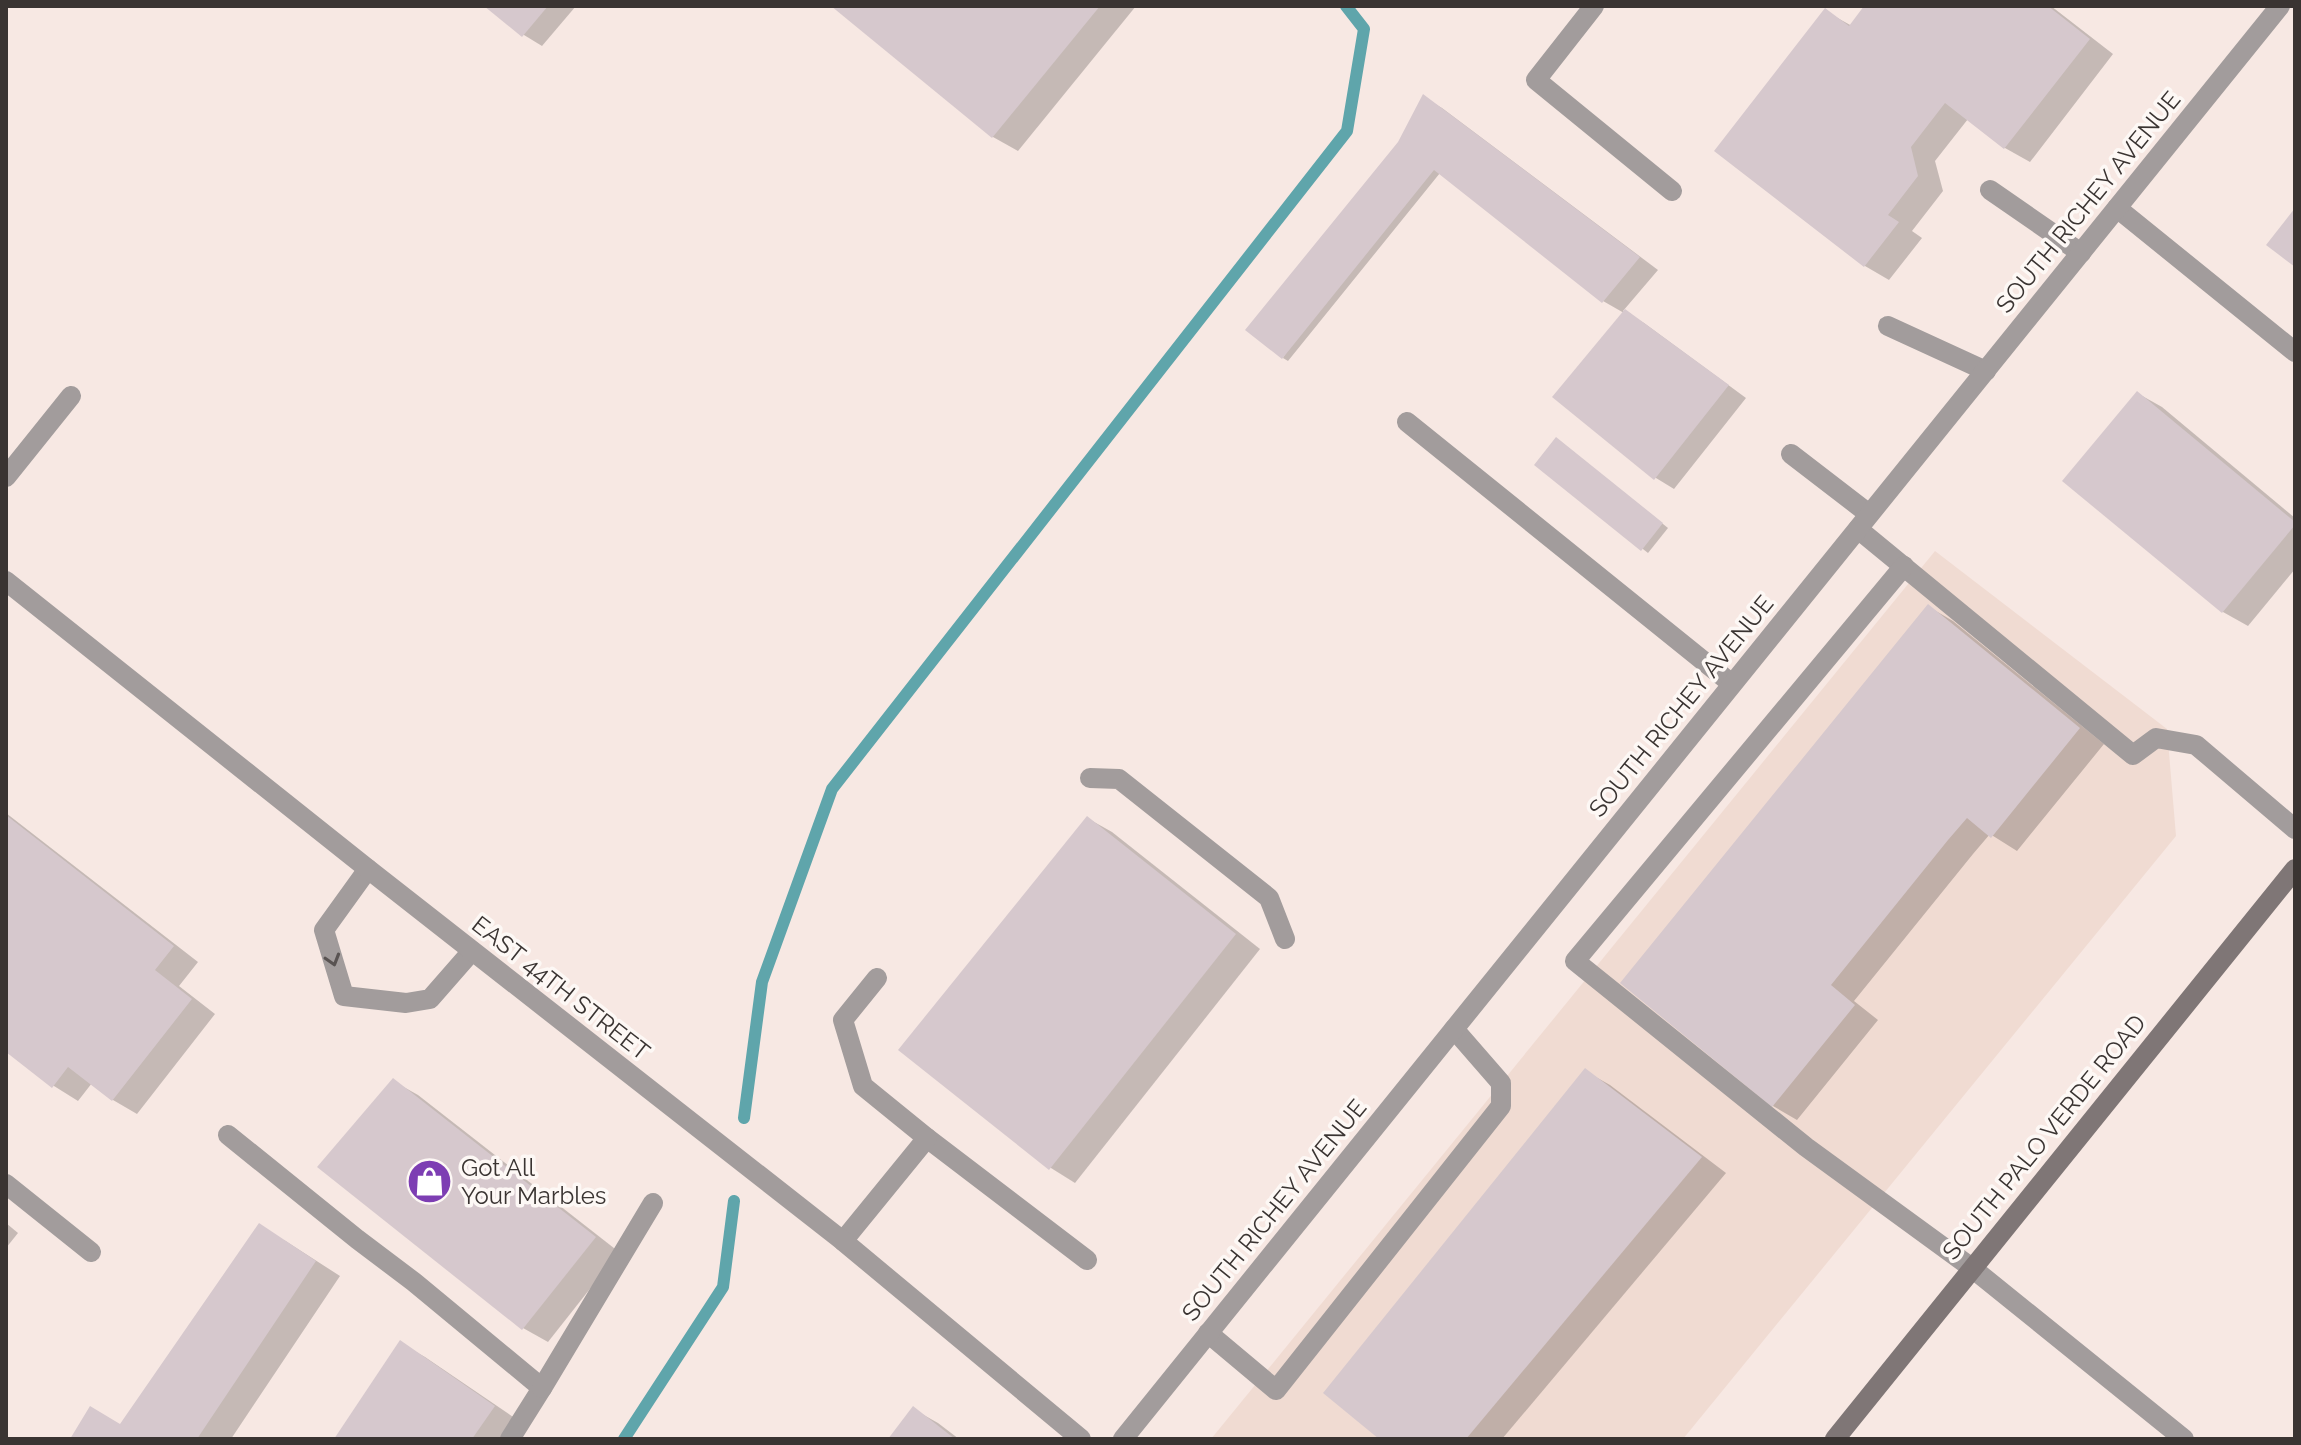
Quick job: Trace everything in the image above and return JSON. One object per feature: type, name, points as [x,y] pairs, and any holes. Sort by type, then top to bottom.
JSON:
[{"type":"main road","name":"SOUTH PALO VERDE ROAD","points":[[1835,1439],[2295,869]]},
{"type":"street","points":[[1594,6],[1536,80],[1672,191]]},
{"type":"street","name":"SOUTH RICHEY AVENUE","points":[[1123,1439],[2280,6]]},
{"type":"street","points":[[1990,190],[2081,253]]},
{"type":"street","points":[[2117,208],[2295,352]]},
{"type":"street","points":[[1888,326],[1986,371]]},
{"type":"street","points":[[6,477],[71,396]]},
{"type":"street","points":[[1407,422],[1732,684]]},
{"type":"street","points":[[1791,454],[1904,566],[2133,755],[2156,738],[2196,745],[2295,829]]},
{"type":"street","points":[[1904,566],[1575,961],[1806,1147],[1972,1268],[2184,1439]]},
{"type":"street","name":"EAST 44TH STREET","points":[[6,581],[843,1241],[1081,1439]]},
{"type":"street","points":[[1090,778],[1119,779],[1269,898],[1285,939]]},
{"type":"street","points":[[368,869],[324,930],[344,996],[406,1003],[430,999],[472,951]]},
{"type":"street","points":[[877,978],[843,1020],[863,1086],[1087,1260]]},
{"type":"street","points":[[1208,1333],[1276,1390],[1501,1106],[1501,1083],[1454,1029]]},
{"type":"street","points":[[228,1135],[542,1388]]},
{"type":"street","points":[[843,1241],[927,1138]]},
{"type":"street","points":[[6,1184],[91,1252]]},
{"type":"street","points":[[510,1439],[653,1203]]},
{"type":"shaded area","points":[[1935,551],[2167,729],[2176,836],[1683,1439],[1211,1439]]},
{"type":"building","points":[[484,6],[548,6],[522,37]]},
{"type":"building","points":[[831,6],[1100,6],[992,138]]},
{"type":"building","points":[[1864,6],[2048,6],[2090,39],[2004,149],[1945,103],[1911,147],[1918,176],[1888,215],[1899,222],[1864,267],[1714,151],[1825,8],[1849,26]]},
{"type":"building","points":[[1423,94],[1640,257],[1602,303],[1434,170],[1282,359],[1245,330],[1398,142]]},
{"type":"building","points":[[2295,208],[2295,267],[2266,245]]},
{"type":"building","points":[[1625,309],[1729,385],[1654,480],[1552,397]]},
{"type":"building","points":[[2137,391],[2295,522],[2222,613],[2062,481]]},
{"type":"building","points":[[1556,437],[1663,523],[1641,551],[1534,465]]},
{"type":"building","points":[[1928,604],[2080,728],[1991,838],[1967,818],[1948,840],[1831,985],[1855,1005],[1772,1107],[1620,983]]},
{"type":"building","points":[[6,815],[174,946],[155,970],[192,999],[112,1101],[68,1067],[52,1088],[6,1052]]},
{"type":"building","points":[[1087,816],[1236,934],[1049,1170],[898,1050]]},
{"type":"building","points":[[1585,1068],[1702,1157],[1466,1439],[1379,1439],[1323,1393]]},
{"type":"building","points":[[393,1078],[596,1237],[522,1330],[317,1167]]},
{"type":"building","points":[[259,1223],[316,1261],[197,1439],[70,1439],[90,1406],[120,1424]]},
{"type":"building","points":[[400,1340],[495,1406],[472,1439],[334,1439]]},
{"type":"building","points":[[913,1406],[955,1439],[888,1439]]},
{"type":"waterway","points":[[744,1118],[762,982],[832,789],[1347,131],[1364,29],[1346,6]]},
{"type":"waterway","points":[[624,1439],[723,1287],[734,1201]]},
{"type":"place","name":"Got All Your Marbles","points":[[430,1181]]}]
